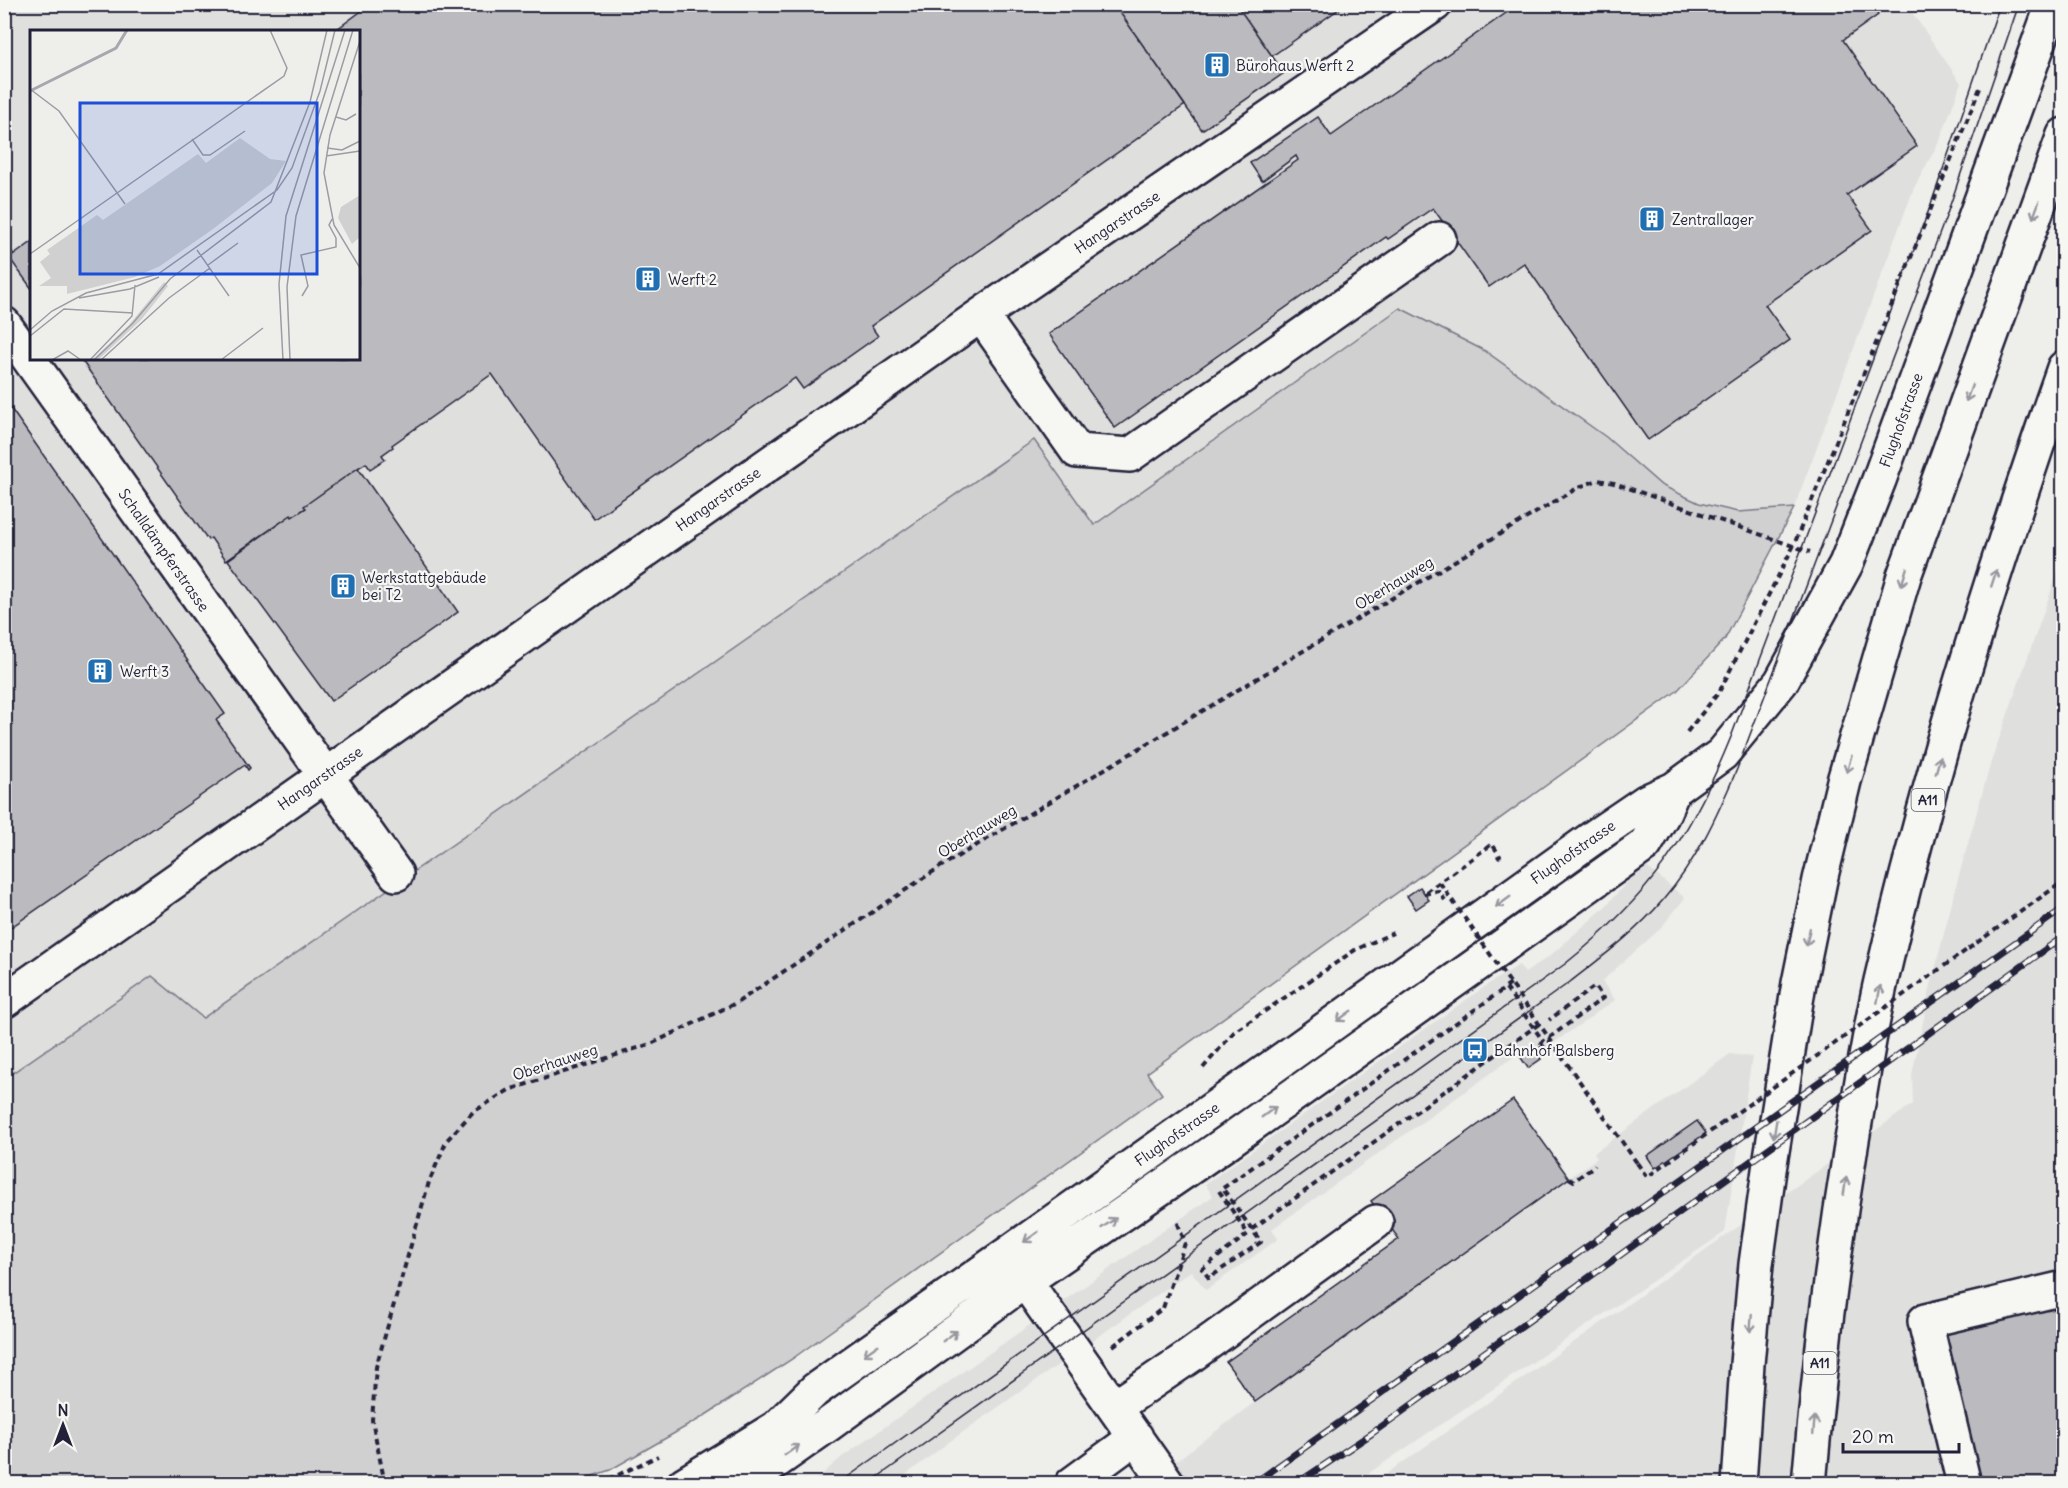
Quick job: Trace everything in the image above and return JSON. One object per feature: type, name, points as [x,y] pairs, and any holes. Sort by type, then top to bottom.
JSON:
[{"type":"main road","name":"Hangarstrasse","points":[[4,1001],[981,315],[1435,4]]},
{"type":"main road","name":"Flughofstrasse","points":[[684,1484],[777,1428],[815,1390],[1594,837],[1647,801],[1674,789],[1722,754],[1781,682],[1845,564],[1879,480],[2053,4]]},
{"type":"main road","points":[[1740,1484],[1747,1364],[1764,1206],[1799,982],[1820,880],[1844,781],[1904,576],[2064,135]]},
{"type":"main road","points":[[981,315],[1077,451],[1130,455],[1439,239]]},
{"type":"main road","name":"Schalldämpferstrasse","points":[[4,324],[396,874]]},
{"type":"main road","name":"A11","points":[[1809,1484],[1817,1385],[1835,1244],[1881,983],[1914,848],[1956,698],[2064,368]]},
{"type":"main road","name":"Flughofstrasse","points":[[744,1484],[1025,1281],[1227,1143],[1645,845],[1674,789]]},
{"type":"main road","points":[[1115,1407],[1376,1222]]},
{"type":"main road","points":[[1025,1281],[1168,1484]]},
{"type":"main road","points":[[1964,1484],[1925,1321],[2064,1288]]},
{"type":"main road","points":[[1072,1484],[1136,1437]]},
{"type":"path","points":[[1683,736],[1719,692],[1793,547],[1983,82]]},
{"type":"path","name":"Oberhauweg","points":[[385,1484],[372,1420],[376,1367],[429,1182],[447,1140],[474,1112],[509,1090],[653,1043],[738,1002],[940,867],[1579,487],[1598,480],[1614,483],[1845,564]]},
{"type":"path","points":[[1424,894],[1492,844],[1500,856]]},
{"type":"path","points":[[1440,883],[1647,1178],[2064,881]]},
{"type":"path","points":[[1449,906],[1461,898]]},
{"type":"path","points":[[1200,1072],[1234,1032],[1355,950],[1396,932]]},
{"type":"path","points":[[1215,1186],[1248,1234],[1202,1269],[1209,1278],[1261,1242],[1222,1188],[1511,984]]},
{"type":"path","points":[[1536,1052],[1603,998],[1595,986],[1550,1020]]},
{"type":"path","points":[[1252,1229],[1539,1024]]},
{"type":"path","points":[[1569,1178],[1574,1181],[1594,1165]]},
{"type":"path","points":[[1086,1367],[1163,1308],[1185,1243],[1175,1216]]},
{"type":"shaded area","points":[[1906,4],[1961,83],[1940,140],[1914,188],[1794,508],[1738,512],[1699,503],[1661,485],[1606,437],[1400,308],[1093,525],[1033,440],[203,1018],[152,976],[5,1079],[4,5]]},
{"type":"shaded area","points":[[1400,308],[1485,351],[1606,437],[1661,485],[1699,503],[1738,512],[1794,508],[1725,639],[1677,691],[1147,1073],[1162,1094],[792,1359],[701,1418],[610,1470],[572,1483],[5,1483],[4,1079],[152,976],[203,1018],[1034,440],[1094,525]]},
{"type":"shaded area","points":[[2063,557],[2064,997],[2060,1001],[2063,999],[2063,1483],[1372,1484],[1913,1104],[1912,1075],[1930,989],[1956,886],[1991,762]]},
{"type":"shaded area","points":[[1643,864],[1685,898],[1660,929],[1602,981],[1615,1000],[1539,1053],[1532,1044],[1272,1229],[1278,1239],[1206,1290],[1191,1271],[949,1442],[895,1483],[811,1484],[842,1457],[1213,1196],[1205,1184],[1490,983],[1519,965],[1525,973],[1551,955],[1605,907]]},
{"type":"shaded area","points":[[1730,1054],[1752,1057],[1725,1232],[1354,1483],[1145,1484],[1255,1402],[1597,1158],[1594,1153]]},
{"type":"building","name":"Werft 2","points":[[371,4],[1114,4],[1185,105],[871,326],[878,336],[803,389],[795,378],[594,519],[492,374],[392,445],[393,447],[382,455],[385,459],[370,469],[366,463],[358,468],[304,506],[306,508],[292,517],[291,515],[226,560],[211,538],[208,540],[81,360],[360,360],[360,30],[336,30]]},
{"type":"building","name":"Bürohaus Werft 2","points":[[1114,4],[1236,4],[1284,73],[1202,130]]},
{"type":"building","points":[[1236,4],[1346,4],[1272,56]]},
{"type":"building","name":"Zentrallager","points":[[1519,4],[1871,4],[1878,15],[1843,40],[1917,146],[1847,195],[1872,230],[1765,305],[1790,340],[1648,440],[1524,263],[1489,287],[1433,208],[1388,239],[1386,237],[1115,428],[1049,334],[1298,160],[1296,156],[1262,181],[1250,163],[1318,117],[1331,136]]},
{"type":"building","points":[[30,243],[30,286],[5,252],[10,249],[14,255]]},
{"type":"building","name":"Werft 3","points":[[4,399],[225,714],[216,720],[250,768],[248,770],[245,765],[4,932]]},
{"type":"building","name":"Werkstattgebäude bei T2","points":[[358,468],[458,612],[331,701],[228,560],[291,515],[292,517],[306,508],[304,506]]},
{"type":"building","points":[[1420,887],[1429,900],[1416,909],[1407,896]]},
{"type":"building","points":[[1532,1046],[1541,1059],[1528,1068],[1519,1055]]},
{"type":"building","points":[[1513,1100],[1569,1178],[1255,1402],[1226,1362],[1399,1239],[1371,1201]]},
{"type":"building","points":[[1697,1121],[1706,1133],[1655,1168],[1647,1156]]},
{"type":"building","points":[[2064,1301],[2064,1484],[1976,1484],[1940,1330]]},
{"type":"tram line","points":[[838,1484],[1565,964],[1595,939],[1644,889],[1683,835],[1700,806],[1731,737],[1930,207],[2000,4]]},
{"type":"tram line","points":[[868,1484],[1570,982],[1606,954],[1653,912],[1675,885],[1705,838],[1737,769],[1947,214],[2019,4]]},
{"type":"railway","points":[[1253,1484],[2064,908]]},
{"type":"railway","points":[[1296,1484],[1371,1434],[2064,936]]},
{"type":"place","name":"Bürohaus Werft 2","points":[[1217,65]]},
{"type":"place","name":"Zentrallager","points":[[1652,219]]},
{"type":"place","name":"Werft 2","points":[[648,279]]},
{"type":"place","name":"Werkstattgebäude bei T2","points":[[343,586]]},
{"type":"place","name":"Werft 3","points":[[100,671]]},
{"type":"place","name":"Bahnhof Balsberg","points":[[1475,1050]]}]
